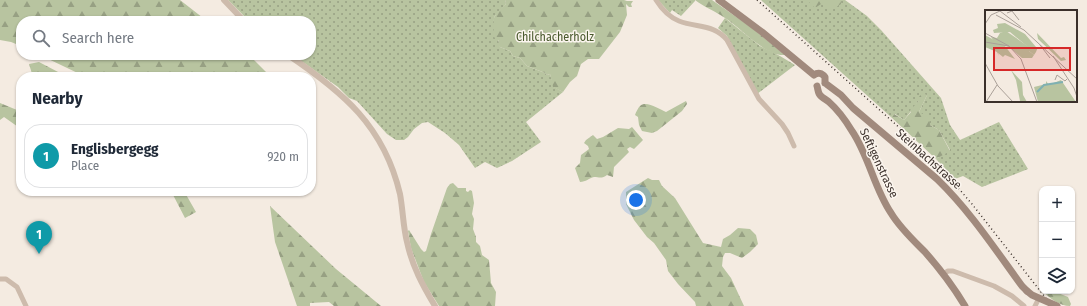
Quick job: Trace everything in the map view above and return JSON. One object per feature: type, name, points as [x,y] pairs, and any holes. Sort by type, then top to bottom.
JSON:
[{"type":"main road","name":"Steinbachstrasse","points":[[719,0],[762,32],[814,75],[818,73],[822,74],[825,77],[825,83],[950,191],[1022,286],[1037,302],[1056,306]]},
{"type":"main road","points":[[814,75],[812,83],[817,86],[821,86],[825,83]]},
{"type":"main road","name":"Seftigenstrasse","points":[[817,86],[818,93],[843,117],[855,135],[865,155],[879,192],[891,213],[943,274],[964,306]]},
{"type":"street","points":[[224,0],[239,16]]},
{"type":"street","points":[[656,0],[666,12],[677,20],[717,31],[727,40],[758,99],[782,124],[794,146]]},
{"type":"street","points":[[295,60],[312,72]]},
{"type":"street","points":[[316,75],[345,98],[363,118],[375,135],[389,162],[398,186],[407,242],[413,263],[420,280],[435,306]]},
{"type":"street","points":[[943,274],[948,271],[952,271],[994,286],[1012,296],[1024,306]]},
{"type":"street","points":[[0,279],[6,279],[17,287],[26,306]]},
{"type":"green space","points":[[0,0],[180,0],[201,16],[16,16],[16,44],[0,40]]},
{"type":"green space","points":[[228,0],[505,0],[506,4],[494,19],[500,47],[510,51],[513,56],[520,58],[527,66],[547,75],[550,74],[554,87],[563,92],[526,122],[541,142],[512,161],[497,168],[485,162],[475,168],[459,145],[445,133],[428,122],[422,123],[414,129],[404,140],[396,140],[387,134],[357,101],[349,98],[338,87],[300,60],[316,60],[316,16],[244,16]]},
{"type":"green space","name":"Chilchacherholz","points":[[505,0],[633,1],[631,4],[632,7],[629,7],[626,4],[627,15],[620,32],[599,59],[588,59],[581,64],[577,76],[570,82],[563,92],[553,87],[550,74],[547,75],[527,66],[520,58],[513,56],[510,51],[498,45],[499,41],[494,37],[493,32],[494,18],[506,4]]},
{"type":"green space","points":[[658,0],[695,1],[681,16],[672,10],[670,13]]},
{"type":"green space","points":[[695,0],[712,0],[752,28],[785,55],[778,54],[762,47],[725,18]]},
{"type":"green space","points":[[761,0],[845,0],[867,16],[881,30],[941,98],[950,125],[960,140],[999,122],[1028,169],[982,187],[963,176],[955,179],[936,159],[950,150],[939,130],[930,125],[919,112],[927,95],[919,101],[904,120],[895,114],[891,117]]},
{"type":"green space","points":[[807,0],[840,0],[841,4],[833,9],[827,9],[821,4],[815,8]]},
{"type":"green space","points":[[725,18],[760,46],[795,65],[757,94],[740,64],[727,36],[718,28]]},
{"type":"green space","points":[[50,60],[254,60],[266,72],[76,72]]},
{"type":"green space","points":[[39,62],[58,72],[31,72],[29,64]]},
{"type":"green space","points":[[922,93],[927,95],[919,112],[929,117],[930,125],[939,130],[950,151],[936,159],[891,117],[894,114],[904,120],[911,112],[910,110],[919,101],[919,97]]},
{"type":"green space","points":[[686,101],[687,104],[682,111],[657,131],[652,133],[642,131],[639,125],[638,117],[635,115],[640,106],[643,104],[649,104],[666,112]]},
{"type":"green space","points":[[0,103],[16,110],[16,125],[4,117],[0,120]]},
{"type":"green space","points":[[632,127],[643,140],[634,149],[630,147],[627,149],[629,152],[614,167],[613,177],[607,175],[602,177],[594,177],[580,182],[575,168],[580,163],[581,155],[589,149],[584,143],[586,140],[593,135],[597,139],[618,128],[629,129]]},
{"type":"green space","points":[[648,178],[652,180],[659,180],[662,186],[675,198],[703,243],[721,247],[723,239],[738,228],[750,229],[756,235],[758,244],[742,258],[730,253],[725,253],[723,257],[722,266],[731,278],[744,306],[696,306],[695,302],[668,271],[666,260],[654,243],[647,237],[634,220],[626,204],[626,192]]},
{"type":"green space","points":[[453,183],[458,188],[466,188],[466,191],[468,192],[470,190],[472,191],[474,203],[472,214],[474,219],[473,229],[476,242],[480,246],[482,255],[489,260],[491,283],[496,292],[495,306],[439,306],[424,282],[411,248],[409,230],[421,249],[424,252],[426,251],[447,188]]},
{"type":"green space","points":[[174,196],[187,196],[196,212],[185,218]]},
{"type":"green space","points":[[270,206],[336,269],[381,306],[334,306],[329,302],[310,303],[310,306],[297,306],[275,242]]},
{"type":"green space","points":[[1046,294],[1060,294],[1068,297],[1071,304],[1070,306],[1063,305],[1055,302]]},
{"type":"railway","points":[[757,0],[902,130],[941,168],[972,204],[1052,306]]},
{"type":"place","name":"Englisbergegg","points":[[39,254]]}]
